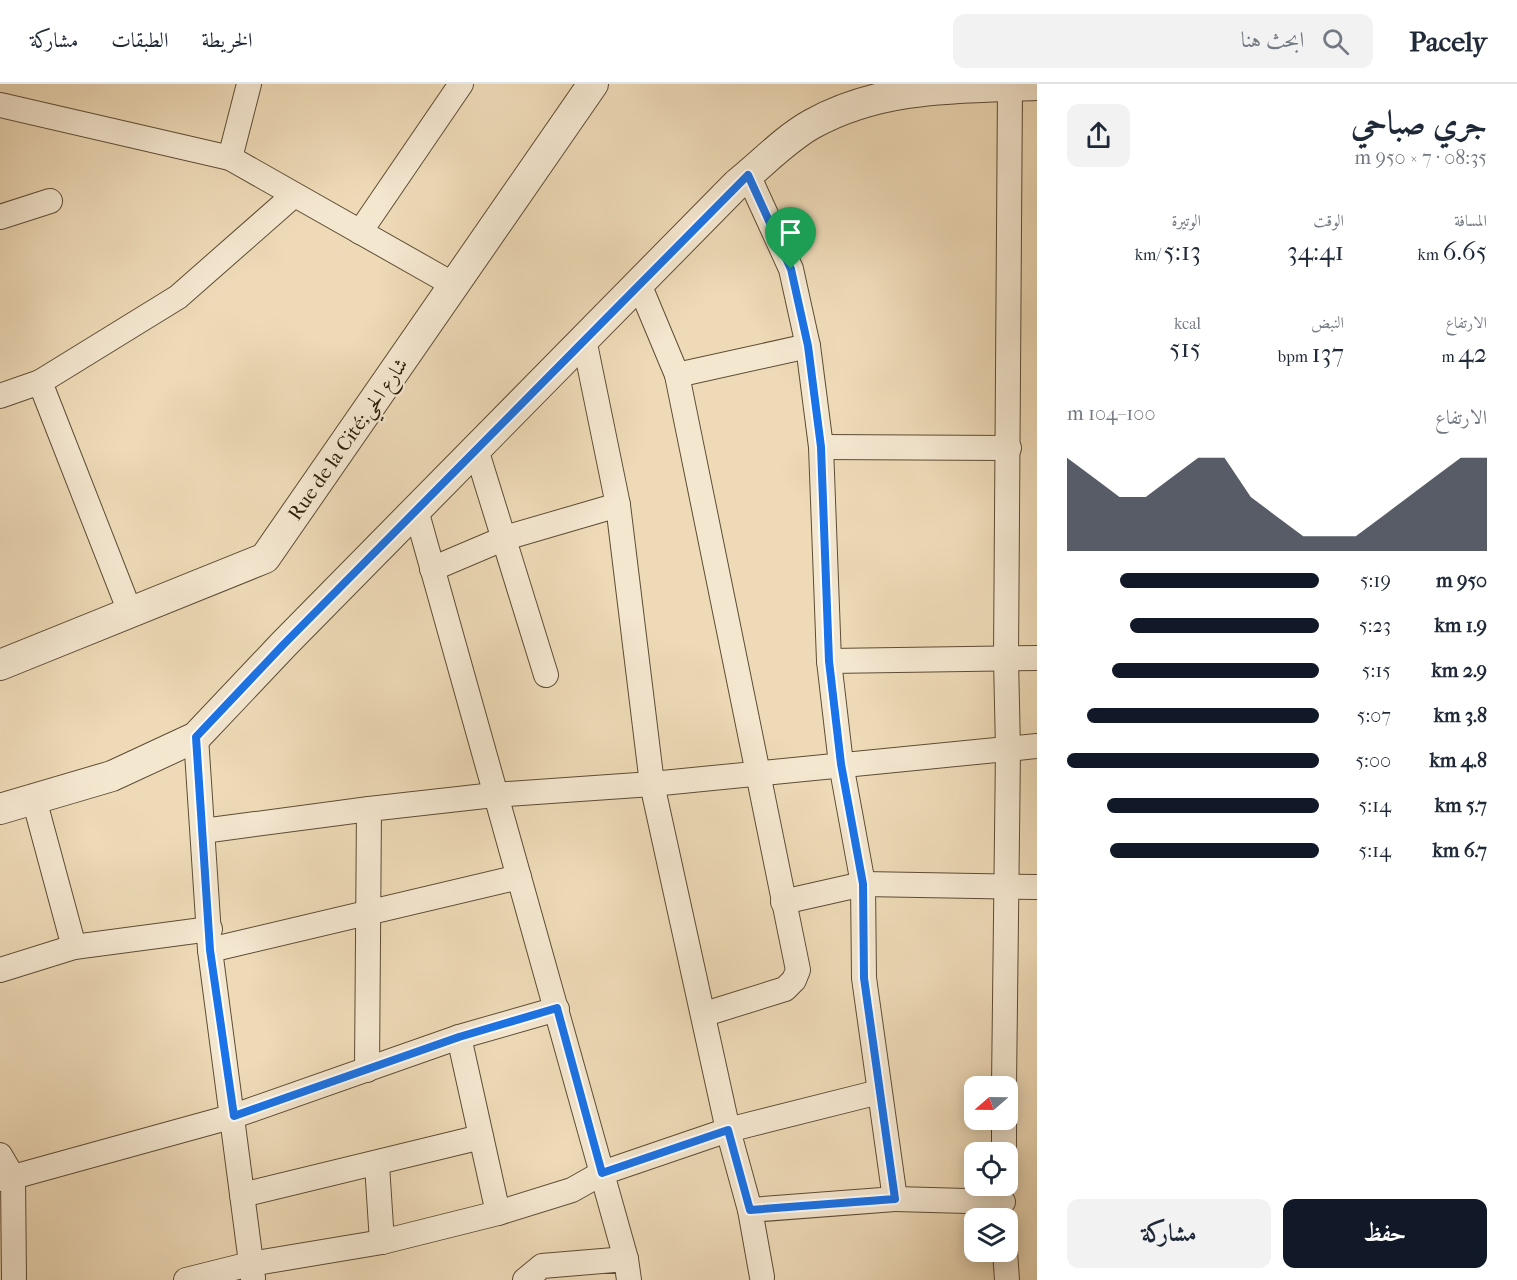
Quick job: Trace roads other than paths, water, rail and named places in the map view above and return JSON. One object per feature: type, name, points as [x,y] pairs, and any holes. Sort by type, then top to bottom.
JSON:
[{"type":"street","points":[[230,158],[249,84]]},
{"type":"street","points":[[360,232],[462,84]]},
{"type":"street","name":"Rue de la Cité;شارع الحي","points":[[0,665],[265,558],[593,84]]},
{"type":"street","points":[[0,810],[112,776],[196,737],[416,510],[748,175],[812,124],[871,99],[930,89],[1023,86],[1009,448],[1004,1076]]},
{"type":"street","points":[[0,105],[230,158],[454,285]]},
{"type":"street","points":[[748,175],[791,269],[808,346],[821,447],[829,661],[841,764],[863,884],[864,978],[895,1199]]},
{"type":"street","points":[[0,396],[39,382],[178,297],[294,195]]},
{"type":"street","points":[[0,217],[50,201]]},
{"type":"street","points":[[639,284],[677,375],[798,970],[794,980],[785,989],[705,1014]]},
{"type":"street","points":[[584,339],[618,505],[652,784],[705,1014],[728,1130],[750,1210],[760,1279]]},
{"type":"street","points":[[677,375],[808,346]]},
{"type":"street","points":[[39,382],[130,612]]},
{"type":"street","points":[[821,447],[1009,448]]},
{"type":"street","points":[[476,449],[546,675]]},
{"type":"street","points":[[432,569],[505,538],[618,505]]},
{"type":"street","points":[[416,510],[494,795],[557,1008],[627,1269],[542,1266],[525,1280]]},
{"type":"street","points":[[829,661],[1037,658]]},
{"type":"street","points":[[196,737],[210,940],[252,1272]]},
{"type":"street","points":[[203,831],[369,808],[494,795],[652,784],[1037,746]]},
{"type":"street","points":[[34,799],[74,947]]},
{"type":"street","points":[[367,1070],[369,808]]},
{"type":"street","points":[[0,970],[74,947],[210,940],[368,910],[519,877]]},
{"type":"street","points":[[783,902],[863,884],[1037,887]]},
{"type":"street","points":[[7,1178],[234,1116],[459,1037],[557,1008]]},
{"type":"street","points":[[459,1037],[498,1213]]},
{"type":"street","points":[[186,1280],[252,1272],[498,1213],[572,1190],[602,1173],[728,1130],[879,1092]]},
{"type":"street","points":[[243,1195],[377,1165],[481,1137]]},
{"type":"street","points":[[0,1155],[7,1178],[14,1280]]},
{"type":"street","points":[[377,1165],[382,1242]]},
{"type":"street","points":[[750,1210],[895,1199],[1004,1202]]},
{"type":"street","points":[[1005,1262],[1006,1280]]}]
